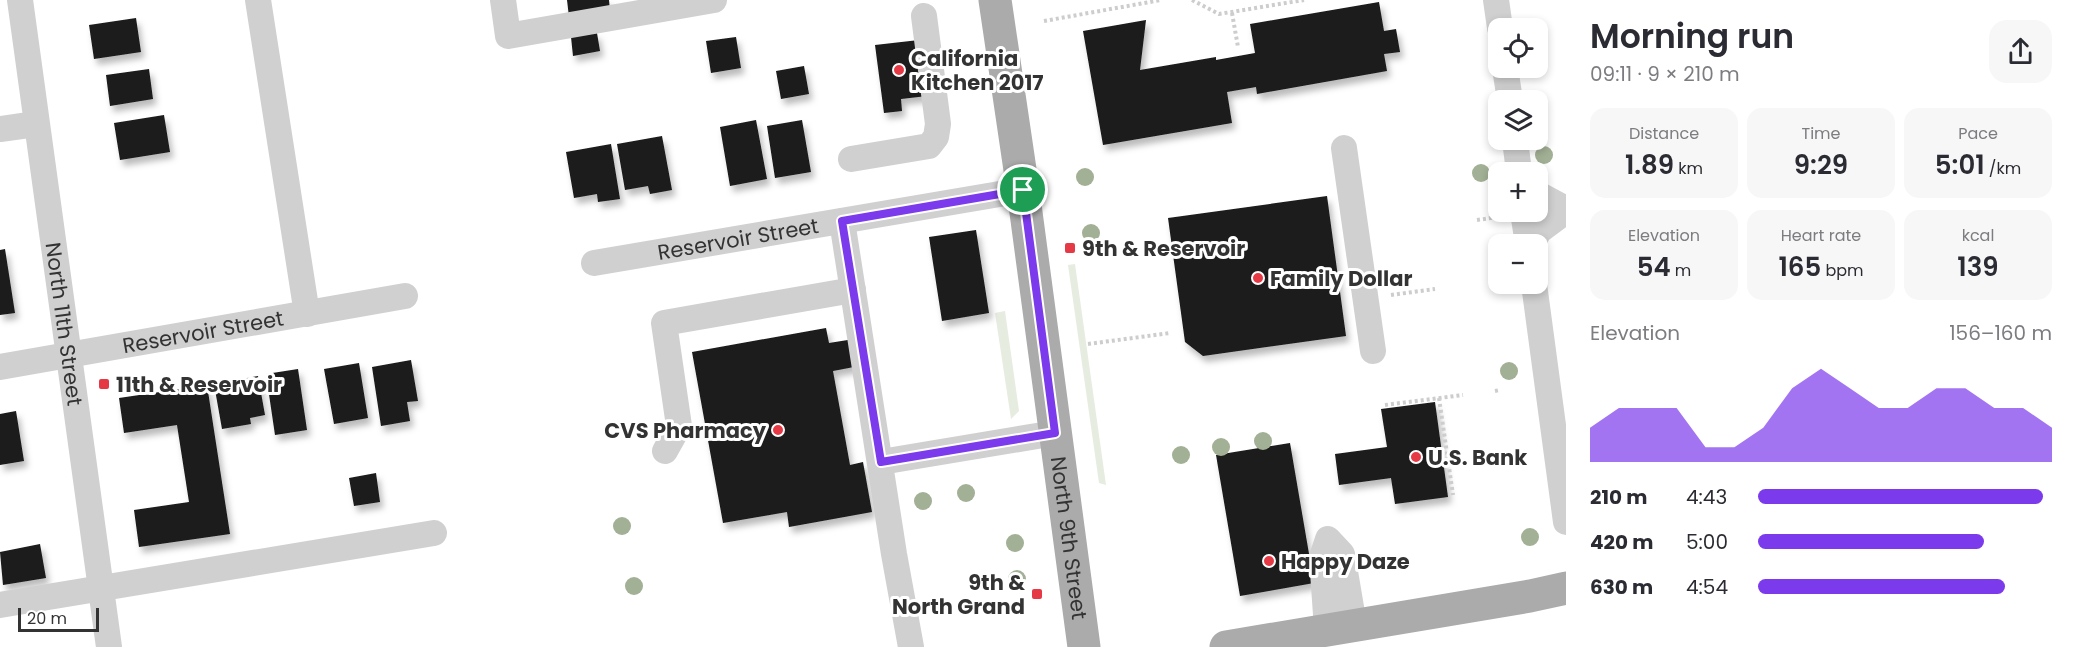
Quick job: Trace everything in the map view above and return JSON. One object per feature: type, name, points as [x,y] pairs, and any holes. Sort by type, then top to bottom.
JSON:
[{"type":"main road","name":"North 9th Street","points":[[995,0],[1023,190],[1084,647]]},
{"type":"main road","points":[[1226,647],[1566,588]]},
{"type":"street","name":"North 11th Street","points":[[20,0],[109,647]]},
{"type":"street","points":[[258,0],[307,314]]},
{"type":"street","points":[[503,0],[508,36],[714,0]]},
{"type":"street","points":[[1496,0],[1499,18]]},
{"type":"street","points":[[850,159],[929,146],[936,137],[938,124],[924,16]]},
{"type":"street","points":[[0,129],[36,124]]},
{"type":"street","points":[[1344,148],[1373,351]]},
{"type":"street","name":"Reservoir Street","points":[[594,263],[1023,190]]},
{"type":"street","points":[[1537,234],[1566,210],[1548,200]]},
{"type":"street","points":[[842,221],[894,554],[911,647]]},
{"type":"street","points":[[665,451],[679,426],[664,323],[853,290]]},
{"type":"street","points":[[1535,294],[1566,522]]},
{"type":"street","name":"Reservoir Street","points":[[0,367],[405,296]]},
{"type":"street","points":[[881,462],[1055,433]]},
{"type":"street","points":[[0,605],[434,533]]},
{"type":"path","points":[[1044,21],[1161,0]]},
{"type":"path","points":[[1192,0],[1219,14],[1304,0]]},
{"type":"path","points":[[1232,13],[1238,47]]},
{"type":"path","points":[[1477,220],[1488,218]]},
{"type":"path","points":[[1365,298],[1435,289]]},
{"type":"path","points":[[1088,344],[1170,333]]},
{"type":"path","points":[[1495,391],[1500,390]]},
{"type":"path","points":[[1384,405],[1463,395]]},
{"type":"path","points":[[1439,398],[1453,495]]},
{"type":"shaded area","points":[[1075,264],[1106,485],[1099,483],[1068,265]]},
{"type":"shaded area","points":[[1005,311],[1019,411],[1011,419],[995,313]]},
{"type":"building","points":[[567,0],[609,0],[610,11],[569,17]]},
{"type":"building","points":[[1379,2],[1384,31],[1396,29],[1400,52],[1384,54],[1387,71],[1257,94],[1256,87],[1227,92],[1232,123],[1103,145],[1083,31],[1146,20],[1140,70],[1255,53],[1250,24]]},
{"type":"building","points":[[136,18],[141,52],[94,59],[89,25]]},
{"type":"building","points":[[597,33],[600,51],[573,56],[571,37]]},
{"type":"building","points":[[736,37],[741,68],[711,73],[706,41]]},
{"type":"building","points":[[919,40],[927,96],[901,99],[902,111],[884,113],[875,45]]},
{"type":"building","points":[[804,66],[809,94],[781,99],[776,71]]},
{"type":"building","points":[[149,69],[153,99],[110,106],[106,75]]},
{"type":"building","points":[[164,115],[170,152],[120,160],[114,123]]},
{"type":"building","points":[[756,120],[767,179],[730,186],[720,127]]},
{"type":"building","points":[[802,120],[811,172],[775,178],[767,126]]},
{"type":"building","points":[[662,136],[672,190],[650,194],[648,186],[625,190],[617,144]]},
{"type":"building","points":[[611,144],[620,199],[598,202],[597,194],[574,198],[566,152]]},
{"type":"building","points":[[1327,196],[1346,336],[1203,356],[1185,342],[1168,218]]},
{"type":"building","points":[[976,230],[989,313],[942,321],[929,237]]},
{"type":"building","points":[[5,249],[15,313],[0,315],[0,250]]},
{"type":"building","points":[[826,328],[829,343],[854,339],[859,366],[833,371],[850,465],[863,462],[872,512],[789,527],[787,512],[723,523],[692,352]]},
{"type":"building","points":[[411,360],[418,401],[407,402],[410,421],[381,426],[372,367]]},
{"type":"building","points":[[359,363],[368,418],[334,424],[324,369]]},
{"type":"building","points":[[298,369],[307,430],[275,435],[266,374]]},
{"type":"building","points":[[258,376],[265,415],[250,418],[251,424],[222,429],[214,384]]},
{"type":"building","points":[[207,385],[230,534],[139,547],[134,510],[189,502],[177,425],[124,433],[119,398]]},
{"type":"building","points":[[1435,402],[1448,497],[1395,504],[1391,478],[1339,485],[1335,454],[1387,447],[1381,409]]},
{"type":"building","points":[[16,411],[24,461],[0,465],[0,414]]},
{"type":"building","points":[[1290,443],[1314,583],[1240,596],[1216,455]]},
{"type":"building","points":[[376,473],[380,502],[354,506],[349,478]]},
{"type":"building","points":[[40,544],[46,578],[3,585],[0,552]]},
{"type":"place","name":"California Kitchen 2017","points":[[899,70]]},
{"type":"place","name":"9th & Reservoir","points":[[1070,248]]},
{"type":"place","name":"Family Dollar","points":[[1258,278]]},
{"type":"place","name":"11th & Reservoir","points":[[104,384]]},
{"type":"place","name":"CVS Pharmacy","points":[[778,430]]},
{"type":"place","name":"U.S. Bank","points":[[1416,457]]},
{"type":"place","name":"Happy Daze","points":[[1269,561]]},
{"type":"place","name":"9th & North Grand","points":[[1037,594]]},
{"type":"route","points":[[1023,190],[1055,433],[881,462],[842,221],[1023,190]]}]
